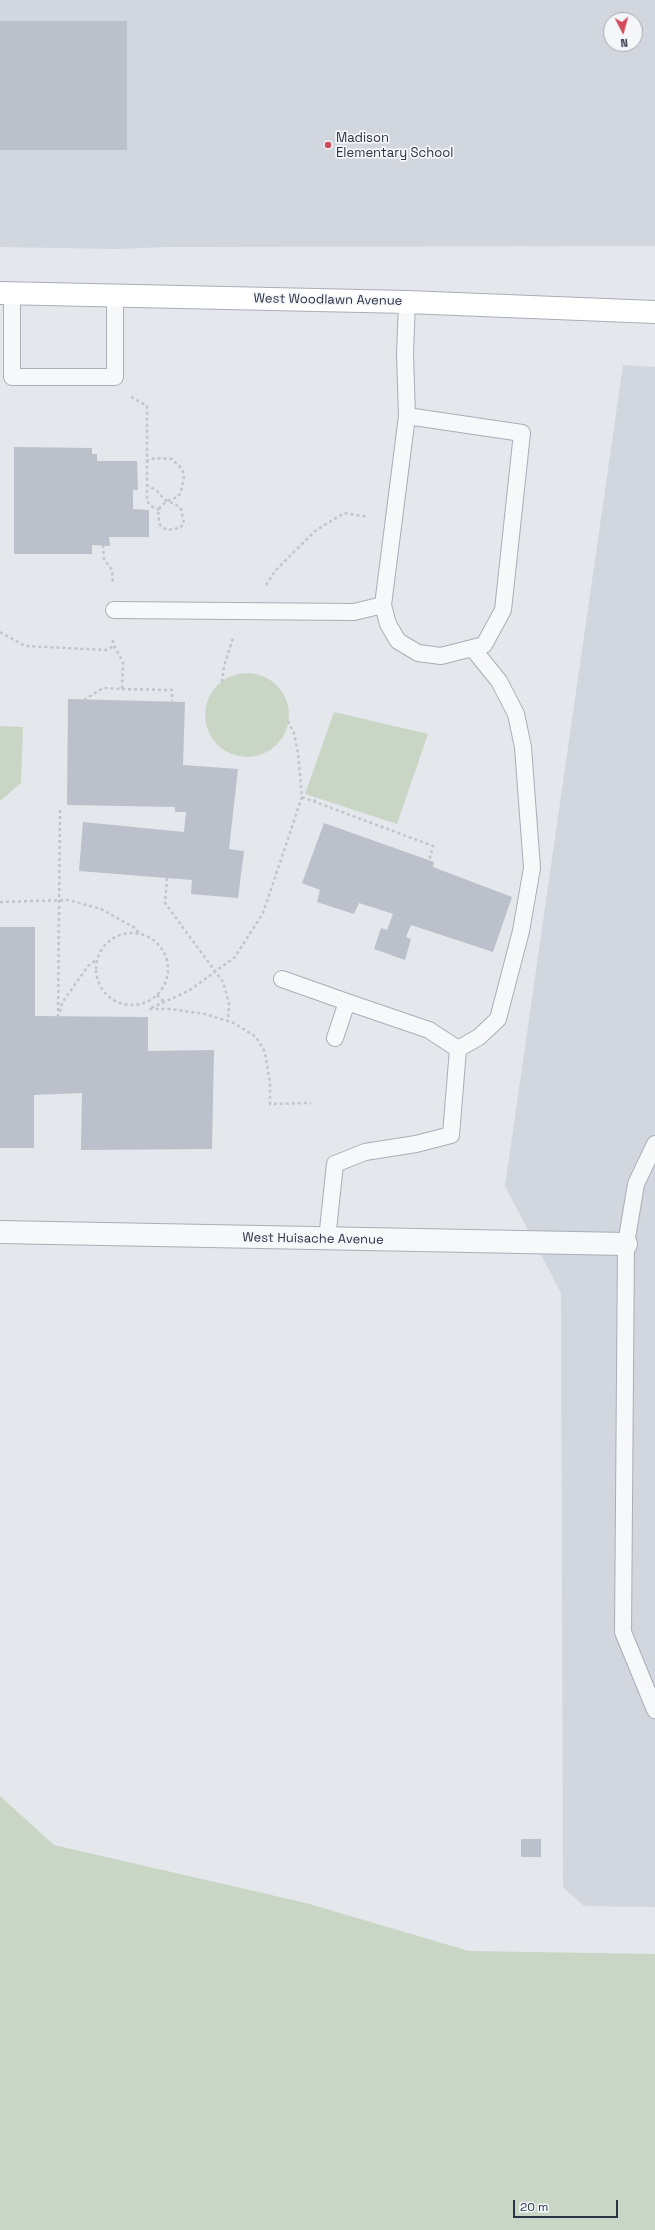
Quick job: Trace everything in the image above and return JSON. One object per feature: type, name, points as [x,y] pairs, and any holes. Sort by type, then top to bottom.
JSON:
[{"type":"street","name":"West Woodlawn Avenue","points":[[6,293],[115,297],[407,302],[655,312]]},
{"type":"street","name":"West Huisache Avenue","points":[[0,1232],[626,1244]]},
{"type":"lane","points":[[6,293],[12,376],[116,377],[115,297]]},
{"type":"lane","points":[[407,302],[405,354],[407,416],[383,605],[388,624],[398,641],[418,653],[441,656],[472,650],[484,645],[503,610],[522,433],[407,416]]},
{"type":"lane","points":[[114,610],[354,612],[383,605]]},
{"type":"lane","points":[[458,1048],[479,1037],[498,1018],[521,931],[532,868],[523,747],[516,714],[499,681],[472,650]]},
{"type":"lane","points":[[282,979],[430,1030],[458,1048]]},
{"type":"lane","points":[[334,1038],[347,1002]]},
{"type":"lane","points":[[328,1239],[334,1164],[365,1152],[416,1144],[451,1135],[458,1048]]},
{"type":"lane","points":[[655,1144],[636,1184],[626,1244],[623,1632],[655,1710]]},
{"type":"path","points":[[132,398],[147,406],[147,501],[151,506],[160,510]]},
{"type":"path","points":[[146,461],[155,458],[172,459],[182,469],[184,476],[181,492],[178,497],[168,501],[160,507],[158,515],[160,525],[167,530],[180,528],[184,523],[180,509],[175,504],[168,501],[157,491],[147,485]]},
{"type":"path","points":[[222,682],[224,666],[236,629],[245,611],[261,593],[275,571],[315,531],[344,513],[394,521]]},
{"type":"path","points":[[0,632],[25,646],[106,650],[114,646]]},
{"type":"path","points":[[122,689],[172,690],[172,701]]},
{"type":"path","points":[[288,721],[294,733],[298,753],[302,797],[262,913],[235,957],[216,973],[190,990],[163,1001],[149,1009],[170,1009],[205,1014],[228,1021],[256,1037],[265,1052],[270,1083],[270,1104],[311,1103]]},
{"type":"path","points":[[302,797],[433,846],[429,861]]},
{"type":"path","points":[[314,802],[316,797]]},
{"type":"path","points":[[60,808],[58,1017],[62,1003],[88,966],[97,959],[103,948],[112,940],[123,935],[140,935],[155,942],[163,951],[167,961],[165,984],[157,995],[150,1001],[139,1005],[127,1005],[115,1001],[106,994],[99,983],[96,971],[97,959]]},
{"type":"path","points":[[167,878],[165,903],[223,982],[229,1003],[228,1021]]},
{"type":"path","points":[[0,902],[68,900],[101,909],[135,928],[140,935]]},
{"type":"path","points":[[157,995],[163,1001]]},
{"type":"shaded area","name":"Madison Elementary School","points":[[0,0],[655,0],[655,246],[167,247],[117,249],[0,247]]},
{"type":"shaded area","points":[[623,365],[655,367],[655,1907],[584,1906],[563,1887],[561,1293],[505,1186]]},
{"type":"green space","points":[[247,673],[263,676],[277,685],[286,699],[289,715],[286,731],[277,745],[263,754],[247,757],[231,754],[217,745],[208,731],[205,715],[208,699],[217,685],[231,676]]},
{"type":"green space","points":[[334,712],[428,734],[397,824],[305,794]]},
{"type":"green space","points":[[0,726],[23,727],[21,783],[0,801]]},
{"type":"green space","points":[[0,1796],[54,1845],[306,1903],[469,1951],[655,1954],[655,2230],[0,2230]]},
{"type":"building","points":[[0,21],[127,21],[127,150],[0,150]]},
{"type":"building","points":[[14,447],[92,448],[92,454],[97,454],[97,461],[137,461],[138,490],[133,490],[133,509],[149,510],[149,537],[109,537],[110,546],[92,545],[92,554],[14,554]]},
{"type":"building","points":[[68,699],[185,702],[183,765],[238,769],[229,849],[244,851],[238,898],[191,894],[192,880],[79,871],[83,822],[184,832],[186,812],[175,812],[175,807],[67,805]]},
{"type":"building","points":[[324,823],[434,862],[433,867],[512,897],[493,952],[411,925],[406,937],[411,939],[405,960],[374,949],[381,928],[387,930],[393,914],[359,903],[354,914],[317,902],[320,890],[302,883]]},
{"type":"building","points":[[0,927],[35,927],[35,1016],[148,1017],[148,1051],[214,1050],[212,1149],[81,1150],[82,1093],[34,1095],[34,1148],[0,1148]]},
{"type":"building","points":[[521,1839],[541,1839],[541,1857],[521,1857]]},
{"type":"place","name":"Madison Elementary School","points":[[328,145]]}]
